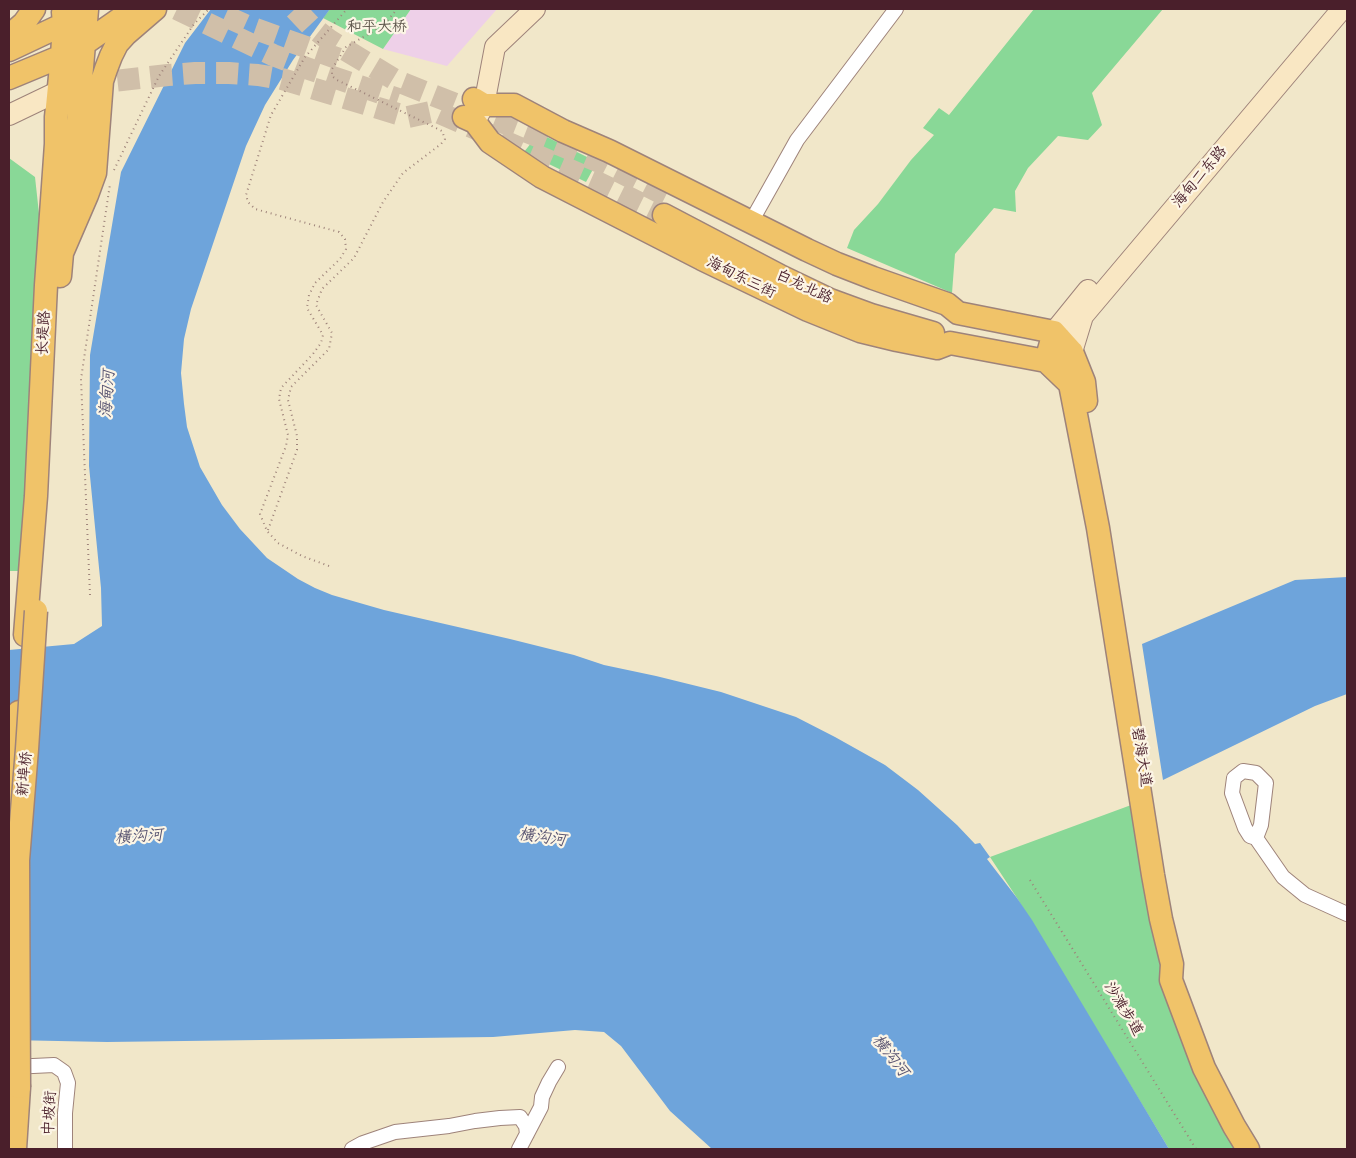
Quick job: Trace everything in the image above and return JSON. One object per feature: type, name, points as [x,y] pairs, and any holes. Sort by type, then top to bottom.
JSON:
[{"type":"main road","points":[[9,36],[24,23],[34,9]]},
{"type":"main road","points":[[9,50],[63,16],[87,9],[76,158],[70,197],[62,225],[62,252],[51,421],[31,611]]},
{"type":"main road","points":[[9,78],[62,56],[84,44],[134,9]]},
{"type":"main road","points":[[62,252],[88,194],[95,173],[102,81],[111,56],[117,44],[126,34],[155,9]]},
{"type":"main road","points":[[474,111],[485,44],[520,9]]},
{"type":"main road","points":[[474,111],[495,47],[535,9]]},
{"type":"main road","name":"海甸二东路","points":[[1054,332],[1327,9]]},
{"type":"main road","name":"海甸二东路","points":[[1072,352],[1083,316],[1342,9]]},
{"type":"main road","name":"长堤路","points":[[31,611],[46,295],[63,16]]},
{"type":"main road","points":[[9,114],[58,91]]},
{"type":"main road","points":[[474,111],[514,105],[837,264],[947,304],[958,313],[1054,332],[1072,352],[1046,361]]},
{"type":"main road","name":"海甸东三街","points":[[474,111],[490,142],[542,177],[808,310],[865,332],[938,348],[950,343],[1046,361]]},
{"type":"main road","name":"白龙北路","points":[[950,343],[942,336],[870,315],[830,300],[782,277],[669,207],[859,289],[913,308],[944,316],[958,313]]},
{"type":"main road","points":[[1046,361],[1054,332]]},
{"type":"main road","name":"碧海大道","points":[[1072,352],[1084,382],[1118,596],[1128,676],[1168,922],[1183,981],[1204,1041],[1233,1105],[1258,1149]]},
{"type":"main road","name":"碧海大道","points":[[1046,361],[1070,384],[1098,528],[1153,875],[1172,964],[1171,980],[1204,1068],[1229,1118],[1248,1149]]},
{"type":"main road","name":"新埠桥","points":[[9,833],[31,611]]},
{"type":"main road","name":"新埠桥","points":[[15,1149],[14,1074],[18,860],[27,749],[31,611]]},
{"type":"street","points":[[751,222],[797,140],[896,9]]},
{"type":"street","points":[[1256,838],[1283,877],[1290,883],[1305,895],[1347,914]]},
{"type":"street","name":"中坡街","points":[[14,1074],[54,1065],[64,1072],[68,1083],[65,1113],[65,1149]]},
{"type":"street","points":[[519,1149],[542,1107],[542,1096],[558,1067]]},
{"type":"street","points":[[352,1149],[363,1143],[395,1132],[500,1118],[520,1117],[526,1126],[527,1134]]},
{"type":"path","points":[[112,174],[159,76],[194,24],[209,9]]},
{"type":"path","points":[[330,566],[302,556],[278,543],[267,531],[260,514],[286,446],[288,435],[279,399],[281,388],[313,354],[321,343],[323,335],[307,308],[309,295],[315,283],[340,259],[346,249],[345,239],[339,232],[255,209],[248,202],[246,195],[271,115],[305,57],[347,9]]},
{"type":"path","points":[[267,531],[297,450],[297,436],[288,400],[292,387],[329,349],[332,333],[316,305],[322,289],[354,258],[383,202],[403,173],[441,144],[445,138],[442,131],[332,76],[332,70],[346,47],[372,32],[388,20],[397,9]]},
{"type":"path","points":[[90,595],[81,379],[110,184]]},
{"type":"path","name":"沙滩步道","points":[[1030,880],[1196,1149]]},
{"type":"shaded area","points":[[411,9],[497,9],[447,66],[383,49]]},
{"type":"green space","name":"和平大桥","points":[[330,9],[411,9],[383,49],[323,18]]},
{"type":"green space","points":[[1034,9],[1163,9],[1092,93],[1102,125],[1088,140],[1058,136],[1028,168],[1015,191],[1016,212],[994,208],[955,254],[952,293],[847,248],[854,230],[878,204],[911,160],[934,135],[923,128],[939,108],[949,115]]},
{"type":"green space","points":[[539,133],[597,162],[586,182],[524,152]]},
{"type":"green space","points":[[9,158],[35,177],[41,232],[22,571],[9,571]]},
{"type":"green space","points":[[1142,801],[1171,980],[1250,1149],[1169,1149],[1017,898],[990,857]]},
{"type":"water","points":[[211,9],[330,9],[293,60],[265,105],[246,146],[191,309],[184,339],[181,373],[187,427],[200,467],[222,505],[240,529],[267,558],[298,579],[332,595],[384,610],[574,655],[604,665],[721,692],[796,717],[885,765],[918,790],[975,844],[980,843],[990,857],[987,859],[1032,920],[1169,1149],[712,1149],[670,1111],[621,1046],[604,1032],[575,1030],[493,1037],[107,1042],[9,1040],[9,650],[74,644],[102,626],[101,588],[89,466],[90,355],[121,172],[185,43]]},
{"type":"water","points":[[1347,577],[1347,694],[1315,706],[1163,780],[1142,644],[1295,580]]},
{"type":"tunnel","points":[[177,9],[273,55],[398,99]]},
{"type":"tunnel","points":[[295,9],[311,26],[329,40],[397,81],[560,145],[604,164],[673,199]]},
{"type":"tunnel","points":[[225,16],[247,26],[345,61]]},
{"type":"tunnel","points":[[85,86],[96,83],[195,73],[258,75],[282,79],[408,117],[435,111],[595,181],[664,215]]},
{"type":"water label","name":"海甸河","points":[[108,394]]},
{"type":"water label","name":"横沟河","points":[[139,837]]},
{"type":"water label","name":"横沟河","points":[[542,838]]},
{"type":"water label","name":"横沟河","points":[[890,1056]]}]
